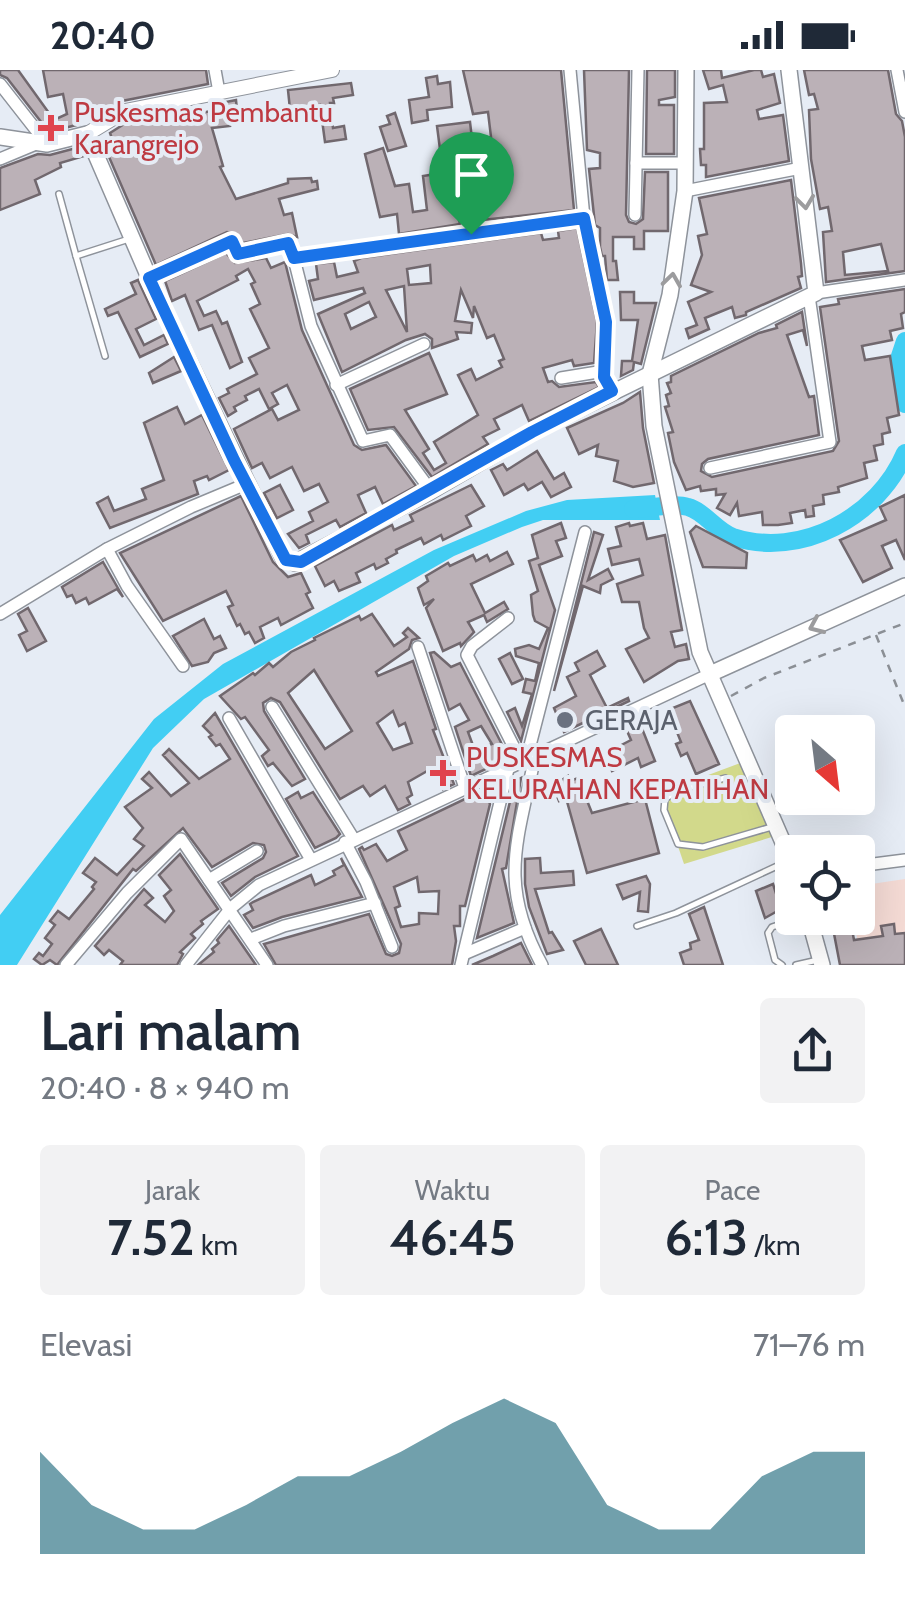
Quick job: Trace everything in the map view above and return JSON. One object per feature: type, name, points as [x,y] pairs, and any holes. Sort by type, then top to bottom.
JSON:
[{"type":"main road","points":[[686,70],[685,190],[670,295],[650,374],[662,469],[700,652],[782,835]]},
{"type":"main road","points":[[0,137],[93,147],[149,278],[246,484],[283,557],[291,563],[301,562],[532,432],[812,295],[789,70]]},
{"type":"main road","points":[[710,674],[905,586]]},
{"type":"main road","points":[[814,935],[821,962]]},
{"type":"street","points":[[214,70],[219,92]]},
{"type":"street","points":[[93,147],[125,110],[332,70]]},
{"type":"street","points":[[570,70],[584,218],[606,322],[604,371],[612,391]]},
{"type":"street","points":[[636,215],[638,70]]},
{"type":"street","points":[[897,70],[905,112]]},
{"type":"street","points":[[0,84],[41,144],[0,159]]},
{"type":"street","points":[[462,163],[456,181],[471,234]]},
{"type":"street","points":[[636,163],[685,163]]},
{"type":"street","points":[[685,190],[800,168]]},
{"type":"street","points":[[294,258],[584,218]]},
{"type":"street","points":[[149,278],[232,241],[238,254],[288,243],[309,322],[363,441],[389,434],[431,491]]},
{"type":"street","points":[[710,468],[830,442],[812,295],[905,280]]},
{"type":"street","points":[[336,384],[424,344]]},
{"type":"street","points":[[561,378],[604,371]]},
{"type":"street","points":[[0,614],[107,549],[246,484]]},
{"type":"street","points":[[542,965],[525,928],[513,872],[528,760],[584,532]]},
{"type":"street","points":[[107,549],[126,586],[184,666]]},
{"type":"street","points":[[508,618],[472,646],[467,655],[528,760]]},
{"type":"street","points":[[418,647],[464,788]]},
{"type":"street","points":[[186,965],[231,908],[259,885],[710,674]]},
{"type":"street","points":[[272,707],[349,840],[392,947]]},
{"type":"street","points":[[230,718],[310,858]]},
{"type":"street","points":[[462,959],[508,770]]},
{"type":"street","points":[[66,965],[178,840],[183,841],[231,908],[267,965]]},
{"type":"street","points":[[209,880],[257,850]]},
{"type":"street","points":[[875,864],[905,860]]},
{"type":"street","points":[[251,939],[284,926],[375,903]]},
{"type":"street","points":[[462,959],[525,928]]},
{"type":"lane","points":[[59,194],[105,356]]},
{"type":"lane","points":[[76,256],[132,238]]},
{"type":"lane","points":[[725,778],[679,790],[665,799],[664,810],[678,844],[703,847],[778,825]]},
{"type":"lane","points":[[637,926],[775,869]]},
{"type":"lane","points":[[775,927],[768,933],[775,960],[782,965]]},
{"type":"lane","points":[[796,965],[821,962]]},
{"type":"path","points":[[722,702],[764,678],[905,623]]},
{"type":"path","points":[[876,634],[905,707]]},
{"type":"shaded area","points":[[905,879],[905,965],[861,965],[857,935],[875,935],[875,883]]},
{"type":"green space","points":[[743,762],[775,836],[684,864],[660,793]]},
{"type":"water","points":[[655,495],[660,520],[543,520],[454,556],[204,699],[153,748],[17,965],[0,965],[0,915],[154,719],[223,664],[434,550],[526,511],[567,500]]},
{"type":"building","points":[[0,70],[18,70],[54,120],[67,114],[63,94],[48,97],[43,70],[206,70],[208,84],[122,101],[91,119],[88,114],[78,118],[80,124],[49,132],[7,78],[0,75]]},
{"type":"building","points":[[463,70],[561,70],[574,210],[479,223],[466,177],[471,159],[461,154],[451,163],[447,177],[460,224],[399,234],[397,214],[380,217],[365,154],[383,148],[395,186],[409,184],[413,212],[427,210],[423,176],[436,174],[441,189],[445,188],[437,126],[470,122],[472,139],[491,137],[488,112],[473,114]]},
{"type":"building","points":[[584,70],[629,70],[629,222],[636,224],[643,219],[645,172],[668,172],[668,231],[644,231],[644,249],[634,249],[634,237],[613,237],[618,280],[607,280],[600,228],[595,225],[589,169],[600,168],[600,153],[587,150]]},
{"type":"building","points":[[647,70],[675,70],[675,97],[659,100],[659,105],[674,105],[674,154],[646,154]]},
{"type":"building","points":[[703,70],[721,70],[722,78],[754,70],[761,70],[763,77],[774,74],[780,103],[757,110],[759,119],[783,115],[789,161],[706,177],[700,149],[704,149],[704,103],[727,102],[723,85],[709,89]]},
{"type":"building","points":[[804,70],[888,70],[896,114],[902,121],[905,137],[905,271],[826,282],[823,232],[832,231],[828,207],[820,209],[811,159],[809,110],[818,109],[814,94],[809,95]],"holes":[[[881,244],[888,271],[845,275],[843,252]]]},
{"type":"building","points":[[437,76],[438,84],[450,82],[452,107],[427,110],[428,120],[412,123],[409,100],[429,97],[426,78]]},
{"type":"building","points":[[351,83],[353,95],[333,98],[334,103],[330,103],[333,128],[344,126],[346,139],[325,142],[320,105],[299,108],[300,118],[291,119],[288,90]]},
{"type":"building","points":[[236,100],[237,110],[228,111],[230,126],[212,128],[223,166],[220,167],[236,199],[288,183],[288,179],[317,181],[318,189],[279,199],[284,215],[292,213],[297,237],[288,234],[243,243],[236,234],[227,232],[156,265],[106,150],[115,147],[110,133],[129,121],[190,109],[192,115],[211,111],[211,105]]},
{"type":"building","points":[[395,113],[406,146],[388,151],[380,127],[390,124],[387,116]]},
{"type":"building","points":[[80,147],[84,156],[60,163],[61,167],[35,180],[40,194],[0,210],[0,168],[38,154]]},
{"type":"building","points":[[791,180],[801,288],[746,315],[735,318],[732,307],[705,318],[709,329],[689,338],[686,329],[697,325],[688,302],[711,292],[691,285],[702,255],[698,236],[707,234],[699,198]]},
{"type":"building","points":[[577,228],[597,322],[594,363],[574,366],[572,360],[543,368],[548,382],[559,387],[596,382],[599,387],[529,421],[522,405],[494,419],[499,429],[483,437],[488,444],[432,477],[394,427],[368,430],[350,389],[429,353],[447,394],[405,410],[429,449],[423,453],[434,470],[446,463],[434,442],[478,415],[458,375],[471,369],[476,380],[502,367],[499,361],[504,359],[494,335],[487,338],[474,306],[473,318],[461,290],[455,321],[472,323],[471,333],[456,332],[458,339],[432,348],[432,339],[425,334],[342,372],[318,314],[365,293],[363,288],[314,300],[309,281],[318,279],[316,264],[334,262],[337,277],[358,272],[354,261],[361,258],[541,233],[543,240],[559,238],[558,231]],"holes":[[[430,265],[431,283],[409,285],[407,269]],[[404,286],[407,332],[386,290]],[[369,302],[376,317],[351,329],[345,314]]]},
{"type":"building","points":[[226,253],[235,263],[266,258],[271,268],[285,262],[302,330],[354,445],[362,450],[386,445],[416,486],[383,504],[375,487],[358,495],[366,513],[340,527],[336,520],[306,535],[309,543],[299,548],[288,534],[313,521],[309,512],[328,502],[319,484],[304,491],[292,467],[270,478],[262,463],[252,468],[234,429],[272,409],[278,420],[299,410],[287,385],[272,393],[278,404],[269,409],[259,389],[245,396],[247,400],[234,407],[236,411],[228,416],[219,398],[229,393],[227,389],[257,374],[249,358],[269,348],[250,309],[260,304],[251,284],[255,282],[248,269],[236,276],[238,280],[197,301],[204,316],[216,311],[222,324],[227,322],[242,362],[230,368],[212,325],[199,330],[185,295],[172,301],[165,281]]},
{"type":"building","points":[[138,280],[156,319],[136,329],[144,345],[164,335],[168,344],[140,357],[118,312],[108,316],[105,309],[136,294],[131,283]]},
{"type":"building","points":[[905,289],[903,328],[890,331],[892,340],[862,346],[865,360],[890,356],[899,415],[887,418],[890,432],[882,434],[883,444],[874,446],[877,460],[864,463],[867,478],[823,495],[824,504],[813,506],[814,516],[806,517],[805,510],[790,513],[792,523],[778,525],[763,525],[762,512],[739,516],[737,503],[730,515],[717,508],[725,494],[716,495],[716,489],[701,491],[700,486],[686,490],[674,462],[668,433],[673,432],[665,407],[669,406],[666,395],[671,393],[667,383],[671,376],[777,328],[776,325],[802,312],[807,346],[803,330],[787,335],[809,397],[814,396],[819,435],[708,459],[701,471],[712,477],[833,451],[839,441],[820,307],[839,304],[838,299]]},
{"type":"building","points":[[620,292],[634,292],[634,303],[656,303],[641,364],[634,362],[633,370],[621,376],[622,361],[632,361],[638,320],[621,320]]},
{"type":"building","points":[[174,357],[181,371],[153,383],[149,373]]},
{"type":"building","points":[[640,392],[654,483],[633,487],[614,481],[618,461],[596,456],[598,445],[579,454],[567,428]]},
{"type":"building","points":[[177,407],[185,424],[202,415],[229,470],[209,480],[207,476],[194,481],[198,494],[110,528],[97,503],[108,497],[114,511],[146,499],[142,489],[164,480],[144,423]]},
{"type":"building","points":[[537,451],[554,479],[564,473],[571,487],[551,497],[542,482],[528,490],[524,484],[504,495],[491,470],[503,464],[507,470]]},
{"type":"building","points":[[280,485],[293,510],[277,518],[264,493]]},
{"type":"building","points":[[471,485],[484,506],[466,516],[471,526],[443,540],[441,535],[424,544],[421,538],[396,550],[386,559],[388,563],[376,569],[374,564],[356,573],[360,582],[339,591],[334,581],[325,586],[315,566],[392,525],[394,530],[413,521],[410,515]]},
{"type":"building","points":[[905,495],[905,560],[896,540],[882,546],[892,568],[863,582],[840,540],[886,520],[880,507]]},
{"type":"building","points":[[241,496],[273,562],[288,577],[301,573],[313,608],[281,625],[278,618],[260,627],[264,638],[255,643],[249,632],[245,634],[240,624],[237,626],[226,591],[163,621],[120,553]]},
{"type":"building","points":[[561,523],[566,538],[556,541],[562,556],[539,565],[555,610],[521,741],[507,712],[515,708],[522,726],[532,694],[523,692],[526,679],[535,681],[539,663],[516,656],[515,649],[529,645],[539,649],[548,628],[535,621],[533,615],[531,595],[538,591],[529,561],[538,558],[532,535]]},
{"type":"building","points":[[643,523],[647,539],[665,535],[682,630],[671,632],[675,647],[686,644],[689,659],[678,661],[644,682],[626,649],[649,638],[639,602],[622,602],[617,584],[643,575],[639,559],[612,565],[608,549],[621,546],[616,527]]},
{"type":"building","points":[[696,526],[747,553],[746,568],[703,567],[690,532]]},
{"type":"building","points":[[594,532],[603,535],[588,580],[608,569],[613,579],[601,585],[600,593],[583,586],[554,691]]},
{"type":"building","points":[[507,552],[513,564],[471,584],[485,613],[504,602],[508,609],[487,622],[484,615],[468,622],[474,632],[461,646],[460,643],[443,651],[426,608],[434,599],[424,605],[418,588],[428,581],[426,576],[448,563],[450,566],[473,555],[476,561],[487,555],[490,561]]},
{"type":"building","points":[[103,562],[123,597],[117,589],[89,604],[86,598],[76,603],[72,595],[67,597],[62,587]]},
{"type":"building","points":[[28,608],[46,641],[27,651],[19,635],[27,631],[18,614]]},
{"type":"building","points":[[372,614],[394,646],[407,637],[403,633],[408,628],[419,638],[376,672],[378,676],[413,661],[454,784],[443,789],[436,772],[431,774],[429,770],[408,782],[410,804],[398,810],[385,786],[370,796],[363,786],[340,799],[280,702],[271,698],[263,703],[264,711],[305,779],[292,786],[273,763],[268,766],[262,756],[269,750],[245,717],[241,719],[220,696],[269,663],[273,667],[314,638],[359,616],[361,620]],"holes":[[[314,670],[352,731],[325,749],[288,693]],[[393,711],[399,726],[405,723],[412,743],[393,750],[377,723]]]},
{"type":"building","points":[[204,619],[214,639],[220,636],[226,648],[214,653],[208,662],[192,666],[173,636]]},
{"type":"building","points":[[597,651],[605,666],[590,675],[607,708],[628,698],[629,701],[564,732],[554,708],[576,696],[567,677],[579,671],[575,663]]},
{"type":"building","points":[[434,652],[451,667],[460,663],[509,758],[471,776],[455,727],[469,720],[460,704],[449,710],[430,653]],"holes":[[[481,726],[492,744],[475,751],[468,732]]]},
{"type":"building","points":[[510,653],[523,679],[512,684],[499,659]]},
{"type":"building","points":[[690,701],[719,764],[696,774],[687,753],[681,756],[676,744],[681,742],[668,710]]},
{"type":"building","points":[[215,713],[298,856],[255,877],[231,896],[222,883],[263,858],[264,845],[253,843],[212,867],[183,828],[136,871],[133,869],[57,965],[50,960],[42,965],[34,959],[39,953],[43,956],[52,944],[45,938],[55,925],[50,921],[58,911],[69,919],[94,889],[96,882],[83,873],[95,858],[117,875],[144,846],[134,839],[143,828],[125,807],[152,788],[142,779],[149,772],[171,796],[189,783],[163,755],[169,749],[199,779],[230,759],[203,726]]},
{"type":"building","points":[[641,726],[655,761],[641,767],[638,758],[612,771],[604,754],[631,740],[627,731]]},
{"type":"building","points":[[568,776],[570,781],[578,778],[592,813],[645,799],[659,853],[587,873],[566,798],[559,801],[553,786]]},
{"type":"building","points":[[521,778],[506,868],[502,869],[514,923],[477,938],[515,781]]},
{"type":"building","points":[[494,785],[492,795],[487,797],[490,804],[465,906],[460,906],[460,926],[454,926],[452,965],[276,965],[264,944],[369,914],[386,954],[399,953],[401,944],[359,849],[376,844],[387,861],[407,850],[398,831]],"holes":[[[417,877],[419,892],[439,891],[438,914],[419,913],[419,924],[401,927],[394,887]]]},
{"type":"building","points":[[298,792],[301,798],[313,792],[340,834],[336,838],[315,848],[286,799]]},
{"type":"building","points":[[180,854],[218,909],[191,934],[195,938],[180,952],[183,954],[177,965],[120,965],[123,961],[109,950],[104,955],[95,946],[144,889],[153,898],[145,905],[165,922],[174,911],[164,896],[171,890],[159,875]]},
{"type":"building","points":[[341,858],[362,897],[253,928],[244,915],[253,910],[253,902],[311,875],[315,885],[335,875],[333,871],[344,865]]},
{"type":"building","points":[[540,858],[541,873],[573,871],[574,885],[535,889],[549,933],[563,950],[547,954],[529,907],[525,884],[525,859]]},
{"type":"building","points":[[646,876],[650,884],[648,912],[638,911],[640,892],[623,899],[617,885]]},
{"type":"building","points":[[773,884],[775,912],[765,918],[756,891]]},
{"type":"building","points":[[704,907],[723,965],[684,965],[680,953],[699,940],[689,914]]},
{"type":"building","points":[[894,924],[895,934],[905,933],[905,965],[840,965],[834,935],[853,935],[854,940],[883,936],[881,926]]},
{"type":"building","points":[[229,926],[256,965],[198,965],[214,952],[217,940]]},
{"type":"building","points":[[601,929],[618,965],[586,965],[574,941]]},
{"type":"building","points":[[521,943],[532,965],[472,965],[493,956]]},
{"type":"waterway","points":[[905,341],[896,368],[905,404]]},
{"type":"waterway","points":[[633,509],[688,507],[733,537],[759,542],[810,537],[857,514],[893,476],[905,453]]},
{"type":"place","name":"Puskesmas Pembantu Karangrejo","points":[[51,128]]},
{"type":"place","name":"GERAJA","points":[[565,720]]},
{"type":"place","name":"PUSKESMAS KELURAHAN KEPATIHAN","points":[[443,773]]},
{"type":"route","points":[[584,218],[606,322],[604,377],[612,391],[301,562],[291,563],[283,557],[246,484],[149,278],[232,241],[238,254],[288,243],[294,258],[471,234],[584,218]]}]
